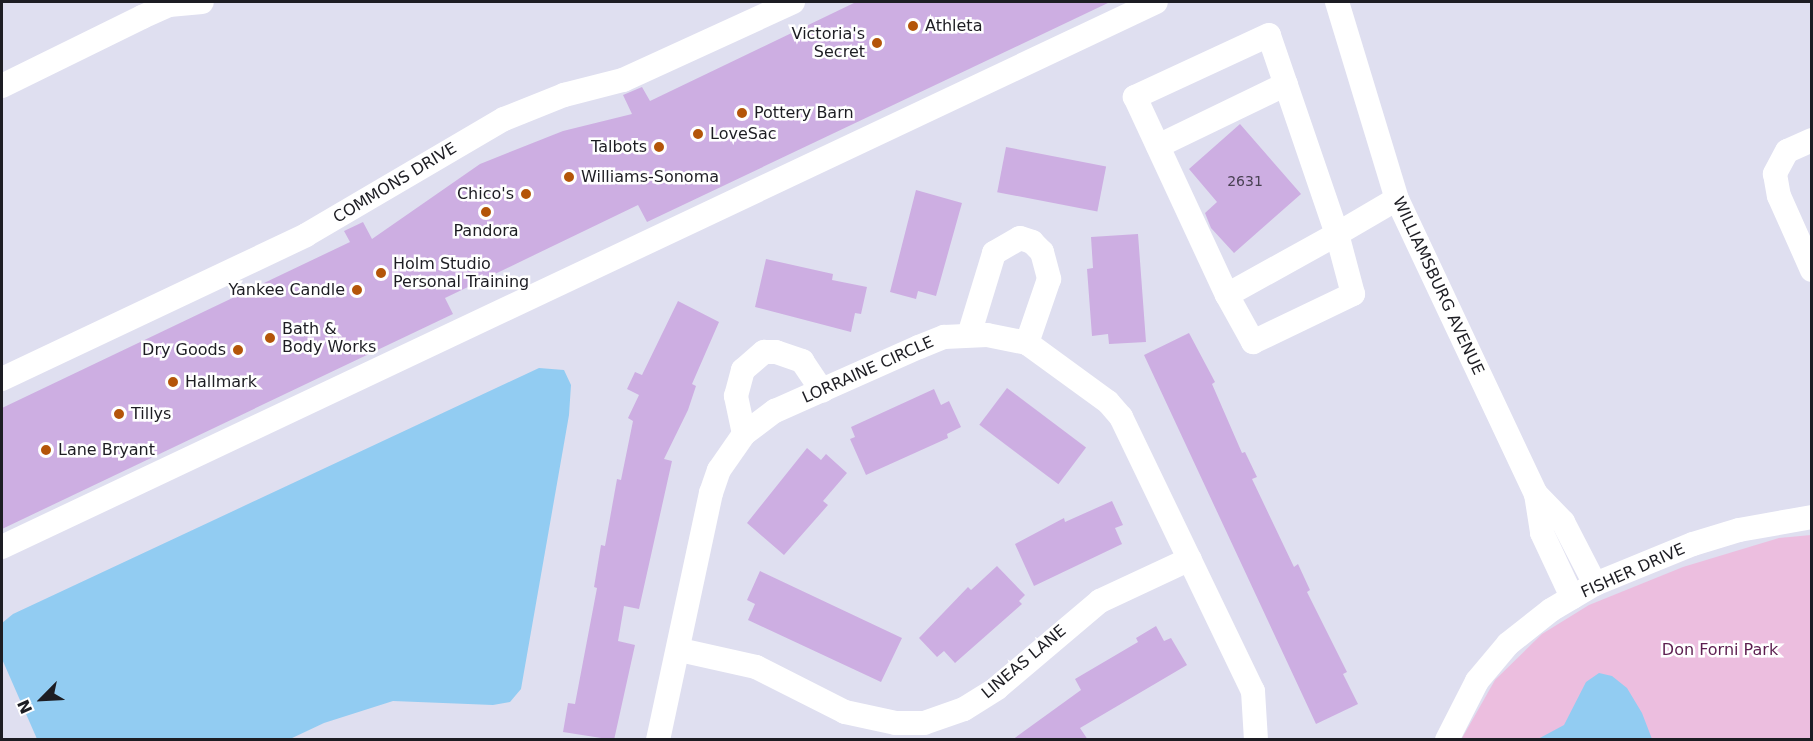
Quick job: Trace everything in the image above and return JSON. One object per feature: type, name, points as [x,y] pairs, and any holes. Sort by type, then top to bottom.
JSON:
[{"type":"street","points":[[2,86],[160,5],[202,2]]},
{"type":"street","name":"COMMONS DRIVE","points":[[2,380],[306,236],[504,119],[565,95],[623,80],[793,2]]},
{"type":"street","points":[[2,547],[1125,8],[1156,2]]},
{"type":"street","name":"WILLIAMSBURG AVENUE","points":[[1337,2],[1397,199],[1536,494],[1542,533],[1572,597]]},
{"type":"street","points":[[1269,35],[1337,234],[1353,294],[1253,342],[1227,295],[1158,146],[1135,97],[1269,35]]},
{"type":"street","points":[[1158,146],[1286,84]]},
{"type":"street","points":[[1812,140],[1787,151],[1775,174],[1779,196],[1812,270]]},
{"type":"street","points":[[1227,295],[1397,199]]},
{"type":"street","points":[[969,335],[994,253],[1020,238],[1032,242],[1042,252],[1049,279],[1027,343]]},
{"type":"street","name":"LORRAINE CIRCLE","points":[[658,740],[680,650],[711,493],[719,470],[744,434],[775,411],[944,337],[969,335],[1006,337],[1027,343],[1108,402],[1121,417],[1253,691],[1256,740]]},
{"type":"street","points":[[744,434],[736,396],[743,370],[764,352],[776,352],[801,361],[822,391]]},
{"type":"street","name":"WILLIAMSBURG AVENUE","points":[[1536,494],[1563,522],[1595,584]]},
{"type":"street","name":"FISHER DRIVE","points":[[1447,740],[1467,697],[1493,661],[1524,630],[1572,597],[1595,584],[1728,534],[1812,517]]},
{"type":"street","name":"LINEAS LANE","points":[[680,650],[756,667],[844,712],[887,722],[924,723],[964,709],[997,688],[1061,630],[1100,601],[1190,559]]},
{"type":"green space","name":"Don Forni Park","points":[[1811,535],[1811,739],[1461,740],[1495,680],[1542,634],[1589,605],[1683,567],[1779,538]]},
{"type":"water","points":[[539,368],[564,370],[571,385],[569,415],[521,689],[510,702],[493,705],[393,701],[324,723],[290,739],[37,739],[2,659],[2,623],[13,614]]},
{"type":"water","points":[[1599,673],[1612,676],[1627,688],[1642,713],[1652,739],[1538,739],[1564,725],[1586,682]]},
{"type":"building","points":[[856,2],[1110,2],[647,222],[638,205],[445,298],[453,314],[2,529],[2,408],[350,242],[344,231],[363,222],[372,239],[480,164],[563,131],[632,114],[623,95],[642,87],[650,101]]},
{"type":"building","points":[[1240,124],[1301,194],[1234,253],[1211,228],[1205,213],[1217,202],[1189,169]]},
{"type":"building","points":[[1006,147],[1106,166],[1097,212],[997,192]]},
{"type":"building","points":[[916,190],[962,203],[936,296],[918,291],[916,299],[890,292]]},
{"type":"building","points":[[1138,234],[1146,342],[1109,344],[1108,334],[1092,336],[1087,269],[1093,268],[1091,237]]},
{"type":"building","points":[[766,259],[833,274],[832,280],[867,287],[861,314],[855,313],[851,332],[755,307]]},
{"type":"building","points":[[678,301],[719,322],[692,384],[696,386],[688,410],[664,459],[672,461],[639,609],[624,606],[618,641],[635,645],[614,740],[563,732],[568,703],[575,704],[597,588],[594,587],[601,545],[605,546],[617,479],[621,480],[633,421],[628,418],[639,395],[627,389],[635,372],[642,375]]},
{"type":"building","points":[[1189,333],[1215,382],[1212,384],[1242,453],[1245,452],[1257,477],[1252,479],[1294,567],[1298,564],[1310,590],[1307,592],[1347,672],[1343,674],[1358,704],[1316,724],[1144,355]]},
{"type":"building","points":[[1007,388],[1086,448],[1058,484],[979,425]]},
{"type":"building","points":[[934,389],[941,405],[949,401],[961,427],[947,434],[948,438],[866,475],[850,439],[855,437],[851,427]]},
{"type":"building","points":[[807,448],[821,460],[826,454],[847,473],[823,501],[828,505],[784,555],[747,523]]},
{"type":"building","points":[[1112,501],[1123,525],[1115,528],[1122,544],[1034,586],[1015,544],[1064,518],[1065,522]]},
{"type":"building","points":[[997,566],[1025,595],[1019,601],[1022,604],[955,663],[944,651],[937,657],[919,638],[968,587],[971,590]]},
{"type":"building","points":[[760,571],[902,638],[881,682],[748,620],[755,604],[747,600]]},
{"type":"building","points":[[1156,626],[1164,641],[1171,638],[1187,665],[1080,728],[1088,740],[1012,740],[1081,690],[1075,679],[1138,642],[1136,638]]},
{"type":"place","name":"Athleta","points":[[913,26]]},
{"type":"place","name":"Victoria's Secret","points":[[877,43]]},
{"type":"place","name":"Pottery Barn","points":[[742,113]]},
{"type":"place","name":"LoveSac","points":[[698,134]]},
{"type":"place","name":"Talbots","points":[[659,147]]},
{"type":"place","name":"Williams-Sonoma","points":[[569,177]]},
{"type":"place","name":"Chico's","points":[[526,194]]},
{"type":"place","name":"Pandora","points":[[486,212]]},
{"type":"place","name":"Holm Studio Personal Training","points":[[381,273]]},
{"type":"place","name":"Yankee Candle","points":[[357,290]]},
{"type":"place","name":"Bath & Body Works","points":[[270,338]]},
{"type":"place","name":"Dry Goods","points":[[238,350]]},
{"type":"place","name":"Hallmark","points":[[173,382]]},
{"type":"place","name":"Tillys","points":[[119,414]]},
{"type":"place","name":"Lane Bryant","points":[[46,450]]}]
